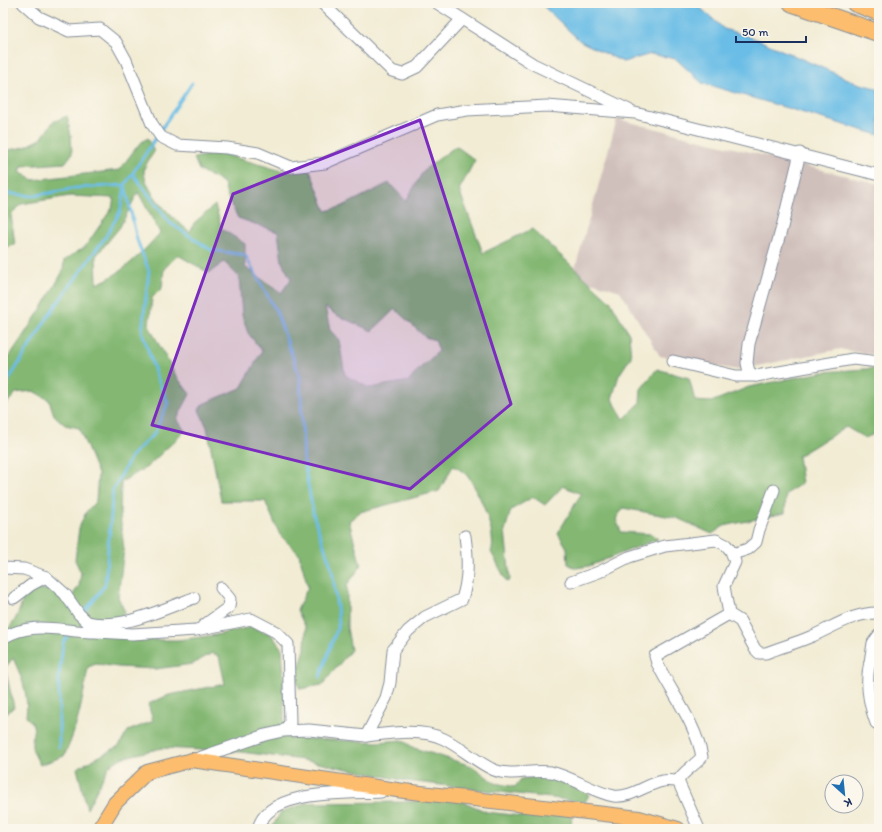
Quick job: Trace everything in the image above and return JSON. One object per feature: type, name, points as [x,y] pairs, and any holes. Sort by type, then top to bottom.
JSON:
[{"type":"highway","points":[[792,3],[879,33]]},
{"type":"highway","points":[[855,3],[879,12]]},
{"type":"main road","points":[[98,829],[115,803],[147,772],[192,760],[404,791],[639,818],[678,829]]},
{"type":"street","points":[[23,3],[39,17],[69,31],[100,29],[116,42],[126,60],[152,124],[161,137],[177,145],[227,148],[258,153],[291,167],[325,163],[437,115],[467,110],[547,106],[635,113],[704,131],[800,153],[879,175]]},
{"type":"street","points":[[322,3],[392,71],[402,74],[417,67],[462,20]]},
{"type":"street","points":[[437,3],[533,64],[635,113]]},
{"type":"street","points":[[756,376],[749,372],[747,363],[748,344],[782,227],[800,153]]},
{"type":"street","points":[[673,362],[736,376],[756,376],[853,359],[879,362]]},
{"type":"street","points":[[732,554],[748,549],[756,542],[774,490]]},
{"type":"street","points":[[366,736],[386,698],[392,666],[393,650],[408,631],[425,617],[462,599],[467,586],[468,559],[465,536]]},
{"type":"street","points":[[571,582],[599,572],[629,556],[664,546],[716,540],[726,545],[735,562],[724,586],[729,614],[740,621],[755,649],[759,653],[766,653],[808,638],[853,617],[871,612],[879,613]]},
{"type":"street","points":[[3,568],[24,569],[46,577],[65,594],[98,632]]},
{"type":"street","points":[[14,598],[31,585],[46,577]]},
{"type":"street","points":[[196,630],[229,607],[230,599],[220,588]]},
{"type":"street","points":[[88,622],[99,625],[128,621],[194,598]]},
{"type":"street","points":[[699,829],[678,781],[681,774],[693,767],[702,757],[700,745],[657,663],[655,656],[729,614]]},
{"type":"street","points":[[3,638],[19,630],[32,627],[59,629],[78,633],[98,632],[132,634],[196,630],[251,619],[276,632],[288,644],[290,723],[283,731]]},
{"type":"street","points":[[876,723],[869,704],[868,669],[875,662],[873,643],[879,635]]},
{"type":"street","points":[[192,760],[265,735],[283,731],[309,730],[366,736],[424,733],[444,739],[481,764],[495,771],[508,773],[534,771],[552,773],[571,779],[601,793],[616,796],[626,795],[662,781],[678,781]]},
{"type":"street","points":[[258,829],[259,824],[271,808],[287,800],[314,796],[404,791]]},
{"type":"highlighted area","points":[[420,120],[511,404],[410,489],[152,425],[233,194]]},
{"type":"shaded area","points":[[617,119],[879,184],[879,356],[840,349],[738,370],[660,356],[620,291],[573,276]]},
{"type":"green space","points":[[67,116],[71,136],[72,154],[65,163],[22,166],[20,172],[33,180],[119,170],[136,148],[148,138],[154,152],[146,164],[144,171],[149,188],[161,205],[190,232],[194,223],[215,205],[222,229],[245,244],[245,267],[281,293],[291,279],[282,262],[278,232],[238,218],[226,193],[224,183],[199,170],[194,158],[219,153],[286,172],[310,170],[326,211],[341,207],[389,183],[406,201],[424,170],[456,146],[475,160],[459,190],[483,253],[532,229],[611,302],[629,334],[631,357],[619,375],[612,399],[624,419],[640,403],[641,389],[657,369],[689,378],[695,401],[711,402],[749,387],[823,372],[879,368],[879,432],[865,438],[846,427],[798,456],[802,483],[786,494],[785,513],[724,526],[712,534],[677,518],[623,508],[616,519],[621,532],[651,534],[658,539],[589,566],[576,568],[568,564],[567,548],[558,533],[581,494],[563,486],[545,505],[533,497],[511,510],[505,530],[510,580],[507,582],[491,552],[492,536],[490,525],[477,492],[467,475],[453,466],[439,491],[360,512],[349,521],[361,566],[347,585],[347,628],[351,650],[322,685],[300,689],[296,679],[305,649],[306,628],[297,610],[308,587],[299,554],[280,535],[265,501],[221,501],[207,427],[199,410],[203,404],[241,388],[262,351],[248,333],[242,315],[239,277],[224,262],[209,273],[178,255],[164,269],[162,288],[152,298],[149,326],[176,376],[190,394],[177,419],[185,431],[147,467],[121,482],[120,515],[124,549],[118,597],[125,612],[115,625],[128,640],[178,640],[216,635],[251,627],[271,634],[282,649],[284,718],[289,738],[377,742],[402,740],[414,748],[472,766],[495,783],[515,787],[521,779],[541,776],[581,788],[589,795],[585,802],[407,781],[303,760],[241,752],[162,748],[121,758],[109,766],[87,809],[77,768],[119,746],[128,731],[153,721],[148,704],[169,695],[225,684],[219,656],[212,653],[193,664],[155,669],[96,664],[88,667],[76,724],[64,756],[40,765],[32,749],[34,729],[30,720],[26,717],[26,694],[13,658],[5,668],[14,707],[3,716],[3,634],[17,616],[24,594],[30,591],[42,589],[72,596],[79,586],[81,573],[75,560],[79,528],[86,512],[96,501],[98,474],[79,428],[65,425],[54,415],[49,400],[33,391],[16,393],[3,408],[3,366],[45,303],[63,271],[64,260],[85,247],[112,208],[114,198],[70,196],[21,204],[11,215],[15,245],[3,248],[3,151],[25,147],[41,139],[53,122]],"holes":[[[138,192],[160,233],[123,269],[97,284],[96,256],[120,227]],[[325,307],[336,315],[372,331],[395,309],[425,337],[435,340],[439,351],[419,369],[409,381],[369,388],[345,375],[339,340],[330,330]]]},
{"type":"green space","points":[[455,798],[487,812],[520,816],[572,814],[571,829],[271,829],[281,812],[307,803],[404,802]]},
{"type":"water","points":[[540,3],[695,3],[724,29],[756,39],[857,83],[879,89],[879,135],[702,83],[676,59],[651,54],[623,62],[580,41]]},
{"type":"waterway","points":[[160,131],[192,83]]},
{"type":"waterway","points":[[3,193],[33,196],[76,188],[125,185],[157,136]]},
{"type":"waterway","points":[[133,174],[170,223],[211,250],[245,255],[276,311],[300,377],[304,463],[314,517],[332,569],[339,623],[320,677]]},
{"type":"waterway","points":[[83,614],[105,585],[113,490],[132,455],[154,434],[168,403],[156,375],[142,331],[149,271],[137,240],[125,185]]},
{"type":"waterway","points":[[3,389],[51,312],[106,236],[120,212],[125,187]]},
{"type":"waterway","points":[[59,747],[59,676],[63,643],[69,634]]}]
